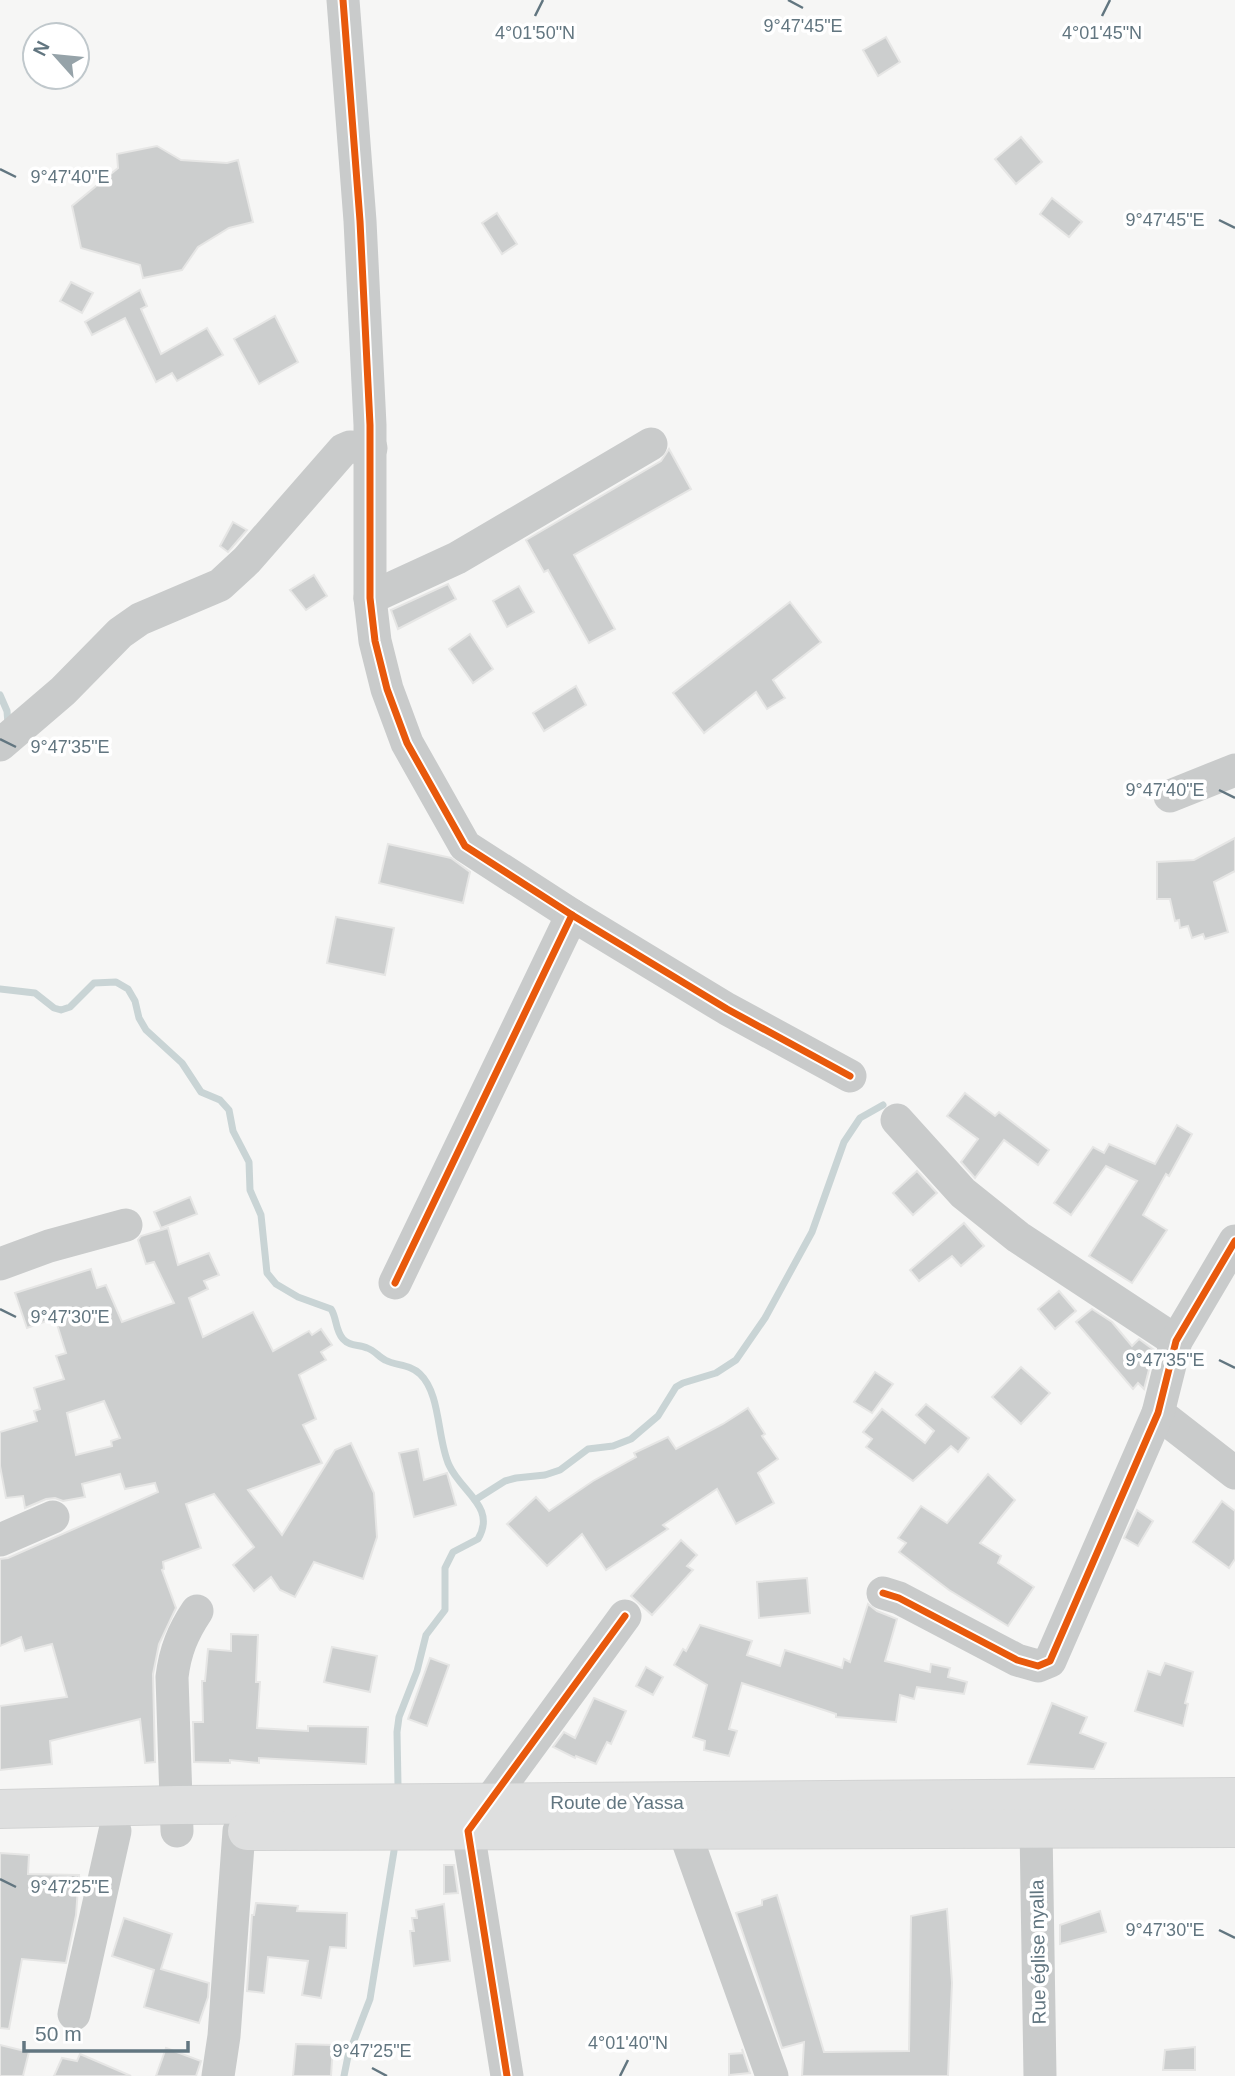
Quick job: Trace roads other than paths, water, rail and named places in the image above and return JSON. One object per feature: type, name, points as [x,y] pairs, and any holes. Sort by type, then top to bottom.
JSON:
[{"type":"main road","name":"Route de Yassa","points":[[0,1809],[177,1818],[479,1817],[679,1815],[1235,1797]]},
{"type":"main road","name":"Route de Yassa","points":[[679,1815],[1036,1828],[1235,1828]]},
{"type":"main road","name":"Route de Yassa","points":[[0,1830],[115,1831],[177,1818],[239,1831],[479,1817]]},
{"type":"street","points":[[343,0],[360,221],[370,448],[370,598],[375,640],[387,689],[407,743],[465,846],[727,1009],[850,1076]]},
{"type":"street","points":[[370,598],[457,558],[651,444]]},
{"type":"street","points":[[0,745],[63,691],[120,634],[140,619],[220,585],[247,560],[344,450],[350,447],[370,448]]},
{"type":"street","points":[[1170,796],[1235,770]]},
{"type":"street","points":[[395,1283],[572,915]]},
{"type":"street","points":[[897,1120],[963,1194],[1018,1237],[1176,1341]]},
{"type":"street","points":[[0,1264],[49,1246],[126,1225]]},
{"type":"street","points":[[883,1593],[899,1598],[1017,1660],[1038,1666],[1050,1661],[1158,1413],[1176,1341],[1235,1241]]},
{"type":"street","points":[[1158,1413],[1235,1472]]},
{"type":"street","points":[[0,1540],[53,1517]]},
{"type":"street","points":[[177,1818],[172,1676],[182,1634],[197,1611]]},
{"type":"street","points":[[507,2076],[479,1817],[625,1616]]},
{"type":"street","points":[[679,1815],[772,2076]]},
{"type":"street","name":"Rue église nyalla","points":[[1036,1828],[1040,2076]]},
{"type":"street","points":[[74,2014],[115,1831]]},
{"type":"street","points":[[218,2076],[224,2036],[239,1831]]},
{"type":"waterway","points":[[0,695],[7,711],[8,724]]},
{"type":"waterway","points":[[0,989],[35,993],[54,1008],[61,1010],[70,1007],[94,983],[116,982],[128,989],[146,1030],[182,1063],[201,1092],[220,1100],[229,1110],[233,1131],[249,1162],[250,1190],[261,1215],[267,1273],[276,1284],[298,1297],[331,1309],[340,1335],[346,1342],[370,1349],[389,1362],[412,1368],[427,1383],[432,1393],[449,1465],[480,1509],[483,1528],[478,1539],[453,1552],[445,1568],[445,1610],[426,1635],[417,1671],[399,1717],[398,1785]]},
{"type":"waterway","points":[[475,1500],[505,1481],[545,1475],[560,1470],[588,1449],[613,1446],[631,1439],[658,1416],[676,1387],[716,1373],[736,1360],[765,1318],[812,1232],[844,1142],[860,1118],[883,1105]]},
{"type":"waterway","points":[[344,2076],[348,2056],[370,1999],[394,1851]]}]
